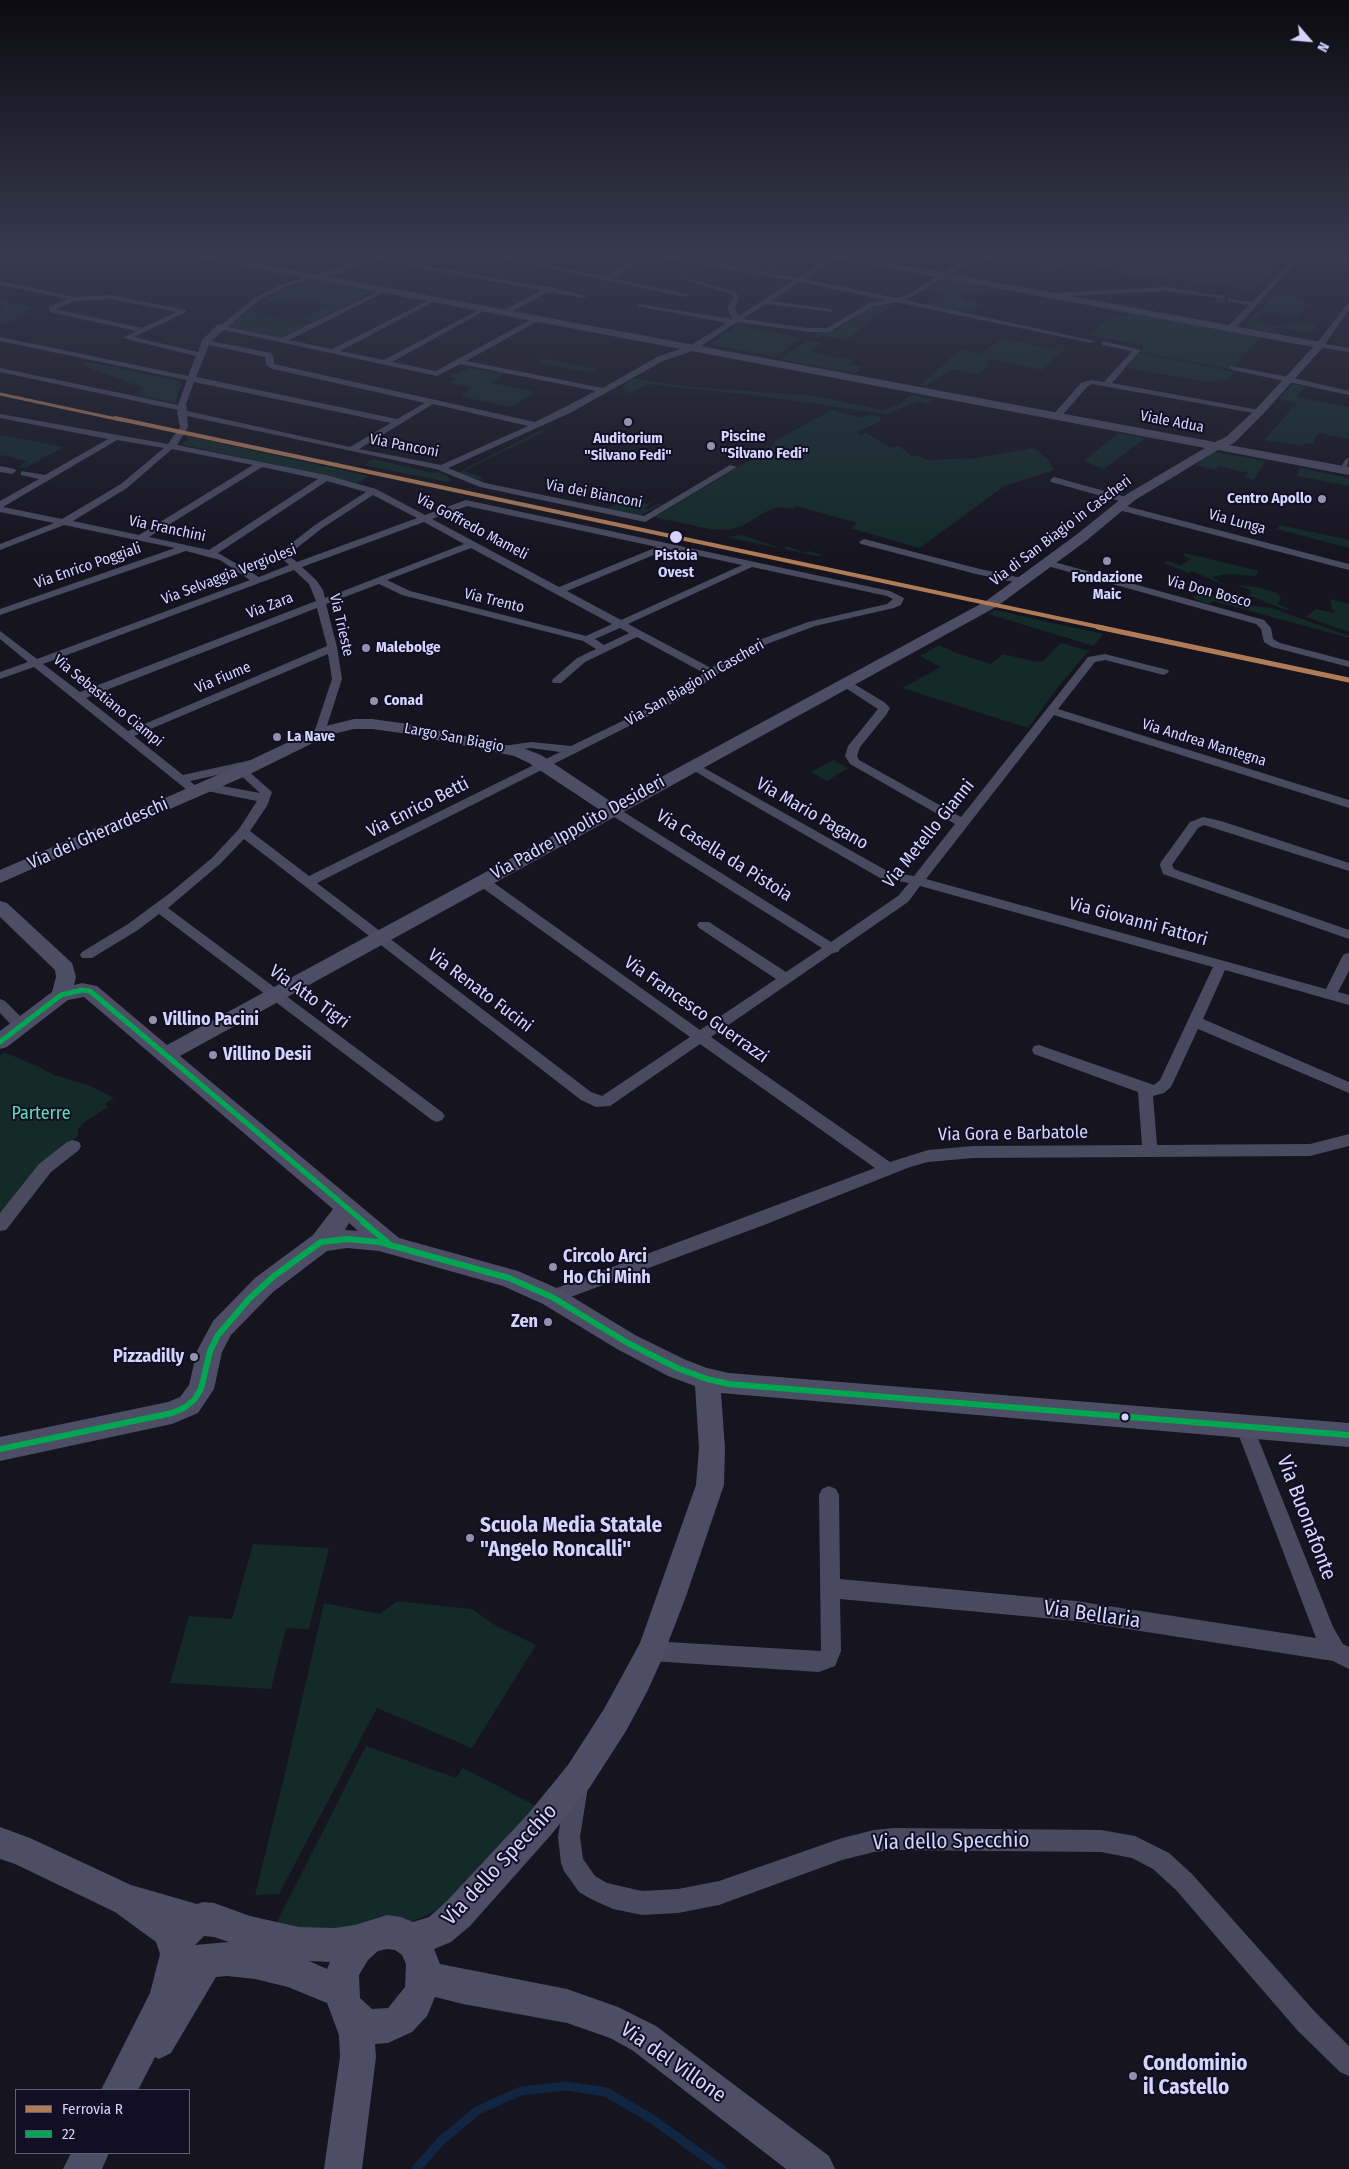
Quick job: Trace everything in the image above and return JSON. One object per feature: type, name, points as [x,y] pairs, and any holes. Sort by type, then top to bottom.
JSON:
[{"type":"street","points":[[75,355],[398,422]]},
{"type":"street","points":[[0,546],[63,523],[124,486],[170,447],[184,427],[182,413],[190,380],[200,355]]},
{"type":"street","points":[[268,355],[270,365],[276,367],[536,425]]},
{"type":"street","points":[[348,355],[438,374],[472,355]]},
{"type":"street","points":[[385,363],[399,355]]},
{"type":"street","name":"Via Panconi","points":[[660,359],[663,355]]},
{"type":"street","name":"Via Panconi","points":[[0,370],[182,413],[439,468],[567,411],[602,390],[660,359],[671,355]]},
{"type":"street","name":"Viale Adua","points":[[731,355],[1216,446],[1347,467]]},
{"type":"street","points":[[1106,385],[1132,355]]},
{"type":"street","name":"Via di San Biagio in Cascheri","points":[[991,604],[1047,563],[1122,503],[1216,446],[1230,440],[1259,412],[1311,355]]},
{"type":"street","points":[[461,362],[602,390]]},
{"type":"street","points":[[1233,368],[1349,393]]},
{"type":"street","points":[[1056,416],[1086,384],[1091,382],[1259,412]]},
{"type":"street","points":[[352,450],[431,402]]},
{"type":"street","name":"Via Goffredo Mameli","points":[[0,416],[115,438],[194,450],[326,478],[373,491],[712,673]]},
{"type":"street","points":[[0,505],[115,438]]},
{"type":"street","points":[[140,539],[260,464]]},
{"type":"street","name":"Via dei Bianconi","points":[[439,468],[483,485],[645,519],[733,467]]},
{"type":"street","points":[[0,469],[12,471]]},
{"type":"street","points":[[24,473],[47,478]]},
{"type":"street","points":[[211,554],[326,478]]},
{"type":"street","name":"Via Lunga","points":[[1054,480],[1122,503],[1349,567]]},
{"type":"street","points":[[295,566],[284,556],[287,550],[322,524],[373,491]]},
{"type":"street","name":"Via Selvaggia Vergiolesi","points":[[0,676],[460,504],[469,503],[667,546]]},
{"type":"street","name":"Via Franchini","points":[[0,509],[211,554],[223,558],[257,580]]},
{"type":"street","points":[[864,542],[989,574],[1028,577]]},
{"type":"street","name":"Via Zara","points":[[78,697],[472,544]]},
{"type":"street","points":[[558,591],[667,546],[752,564]]},
{"type":"street","name":"Via Enrico Poggiali","points":[[0,612],[185,548]]},
{"type":"street","name":"Via Don Bosco","points":[[1047,563],[1260,622],[1266,628],[1268,640],[1276,646],[1349,664]]},
{"type":"street","points":[[587,640],[752,564]]},
{"type":"street","name":"Via San Biagio in Cascheri","points":[[543,765],[664,704],[696,685],[736,656],[785,633],[827,620],[895,604],[899,598],[893,594],[752,564]]},
{"type":"street","name":"Via Trieste","points":[[295,566],[313,582],[322,602],[337,679],[320,733]]},
{"type":"street","name":"Via Trento","points":[[380,580],[406,593],[587,640],[602,648]]},
{"type":"street","name":"Via Padre Ippolito Desideri","points":[[166,1054],[991,604]]},
{"type":"street","points":[[557,681],[578,662],[602,648],[637,633]]},
{"type":"street","name":"Via Sebastiano Ciampi","points":[[0,634],[181,779],[201,789]]},
{"type":"street","name":"Via Fiume","points":[[127,735],[332,648]]},
{"type":"street","name":"Via Metello Gianni","points":[[700,1037],[899,903],[1050,710],[1094,657],[1104,657],[1164,672]]},
{"type":"street","points":[[845,684],[884,708],[882,713],[854,746],[852,756],[854,762],[962,823]]},
{"type":"street","name":"Via Andrea Mantegna","points":[[1050,710],[1349,804]]},
{"type":"street","name":"Largo San Biagio","points":[[320,733],[347,724],[361,723],[391,726],[506,748],[527,755],[543,765]]},
{"type":"street","points":[[201,789],[320,733]]},
{"type":"street","points":[[506,748],[531,744],[573,750]]},
{"type":"street","points":[[181,779],[262,761]]},
{"type":"street","name":"Via Casella da Pistoia","points":[[543,765],[833,949]]},
{"type":"street","name":"Via Enrico Betti","points":[[308,882],[543,765]]},
{"type":"street","name":"Via Mario Pagano","points":[[693,766],[879,873],[918,881]]},
{"type":"street","points":[[87,955],[159,908],[199,877],[243,832],[265,799],[266,790],[242,771]]},
{"type":"street","points":[[201,789],[265,799]]},
{"type":"street","name":"Via dei Gherardeschi","points":[[0,877],[201,789]]},
{"type":"street","points":[[1349,867],[1217,824],[1202,821],[1194,825],[1166,865],[1168,871],[1178,876],[1349,935]]},
{"type":"street","name":"Via Renato Fucini","points":[[243,832],[596,1102],[604,1102],[612,1098],[700,1037]]},
{"type":"street","name":"Via Francesco Guerrazzi","points":[[482,881],[700,1037],[889,1168]]},
{"type":"street","name":"Via Giovanni Fattori","points":[[918,881],[1349,1000]]},
{"type":"street","points":[[0,907],[65,968],[66,977],[61,995]]},
{"type":"street","name":"Via Atto Tigri","points":[[159,908],[436,1116]]},
{"type":"street","points":[[704,925],[787,979]]},
{"type":"street","points":[[1330,994],[1349,957]]},
{"type":"street","points":[[1039,1050],[1145,1089],[1154,1091],[1159,1089],[1166,1083],[1221,964]]},
{"type":"street","points":[[0,1042],[61,995],[90,990],[392,1246]]},
{"type":"street","points":[[0,1004],[21,1026]]},
{"type":"street","points":[[1194,1021],[1349,1088]]},
{"type":"street","points":[[1145,1089],[1150,1152]]},
{"type":"street","name":"Via Gora e Barbatole","points":[[552,1297],[917,1159],[964,1152],[1310,1150],[1349,1140]]},
{"type":"street","points":[[0,1225],[41,1172],[53,1160],[73,1146]]},
{"type":"street","points":[[0,1448],[172,1413],[189,1405],[201,1389],[210,1351],[222,1328],[264,1285],[321,1242],[339,1221],[346,1206]]},
{"type":"street","points":[[321,1242],[357,1239],[392,1246],[509,1278],[552,1297],[656,1358],[707,1379],[745,1386],[1349,1435]]},
{"type":"street","name":"Via dello Specchio","points":[[411,1940],[439,1930],[458,1914],[539,1825],[579,1776],[615,1720],[651,1651],[691,1544],[710,1485],[712,1448],[707,1379]]},
{"type":"street","name":"Via Buonafonte","points":[[1245,1428],[1325,1634],[1343,1655]]},
{"type":"street","points":[[651,1651],[826,1661],[831,1654],[829,1495]]},
{"type":"street","name":"Via Bellaria","points":[[831,1588],[1067,1610],[1343,1655]]},
{"type":"street","name":"Via dello Specchio","points":[[579,1776],[569,1837],[572,1863],[587,1884],[613,1898],[627,1901],[659,1903],[702,1898],[842,1849],[874,1841],[894,1839],[1101,1841],[1135,1848],[1161,1861],[1184,1882],[1306,2022],[1349,2064]]},
{"type":"street","points":[[0,1843],[18,1849],[128,1900],[198,1921]]},
{"type":"street","points":[[128,1900],[168,1931],[191,1958],[227,1959],[264,1964],[289,1970],[347,2005],[365,2026],[376,2028],[400,2020],[415,2004],[422,1988],[424,1977],[423,1964],[419,1952],[411,1940],[401,1934],[387,1932],[355,1942],[335,1945],[299,1944],[234,1929],[214,1920],[203,1919],[184,1931],[178,1942],[191,1958]]},
{"type":"street","points":[[344,2164],[358,2057],[357,2036],[347,2005],[342,1975],[348,1958],[369,1937]]},
{"type":"street","points":[[120,2089],[166,1998],[191,1958]]},
{"type":"street","points":[[128,2089],[191,1958]]},
{"type":"street","name":"Via del Villone","points":[[424,1977],[463,1988],[567,2006],[618,2024],[675,2060],[816,2169]]},
{"type":"green space","points":[[786,355],[826,355],[852,360],[848,364],[863,367],[855,373],[781,359]]},
{"type":"green space","points":[[954,355],[1058,355],[1042,370],[991,359],[986,361],[990,364],[978,374],[953,369],[925,386],[920,385]]},
{"type":"green space","points":[[1138,355],[1151,355],[1236,372],[1227,380],[1208,382],[1127,368]]},
{"type":"green space","points":[[1158,355],[1243,355],[1230,369]]},
{"type":"green space","points":[[543,359],[597,369],[591,373],[538,362]]},
{"type":"green space","points":[[89,362],[180,381],[181,384],[175,403],[133,394],[143,388],[82,365]]},
{"type":"green space","points":[[470,368],[505,373],[492,383],[536,392],[511,407],[463,397],[463,393],[472,387],[450,383],[455,379],[449,376]]},
{"type":"green space","points":[[634,378],[683,386],[816,396],[881,410],[897,406],[912,395],[933,399],[927,404],[918,401],[886,414],[761,396],[649,384],[629,394],[622,386]]},
{"type":"green space","points":[[1293,384],[1305,386],[1297,397],[1349,407],[1349,439],[1319,433],[1312,444],[1305,443],[1303,446],[1264,440],[1297,403],[1278,399]]},
{"type":"green space","points":[[832,410],[861,418],[872,415],[880,417],[881,421],[857,432],[861,435],[866,433],[891,448],[899,446],[912,456],[920,456],[926,460],[977,458],[1034,448],[1049,460],[1054,470],[1004,486],[920,548],[853,529],[851,528],[857,523],[797,506],[793,509],[779,507],[769,510],[740,527],[726,530],[710,529],[654,517],[769,449],[780,438]]},
{"type":"green space","points":[[541,430],[545,431],[464,471],[484,478],[480,480],[457,473]]},
{"type":"green space","points":[[1118,433],[1145,438],[1104,469],[1084,461]]},
{"type":"green space","points":[[0,435],[64,447],[25,468],[18,467],[27,461],[0,455]]},
{"type":"green space","points":[[187,436],[369,476],[357,483],[184,445],[184,442],[190,440],[186,439]]},
{"type":"green space","points":[[1214,452],[1265,461],[1254,480],[1245,477],[1248,473],[1219,466],[1215,470],[1195,465]]},
{"type":"green space","points":[[373,459],[433,473],[436,471],[452,479],[448,482],[364,465]]},
{"type":"green space","points":[[1300,468],[1349,478],[1349,486],[1298,476]]},
{"type":"green space","points":[[626,498],[647,504],[656,500],[644,508],[648,509],[659,503],[662,504],[641,515],[607,508]]},
{"type":"green space","points":[[1280,525],[1349,540],[1349,548],[1277,529]]},
{"type":"green space","points":[[742,535],[782,549],[726,537]]},
{"type":"green space","points":[[787,546],[806,553],[808,551],[824,555],[817,556],[783,549]]},
{"type":"green space","points":[[1185,553],[1259,571],[1256,576],[1228,574],[1212,577],[1226,586],[1192,571],[1189,573],[1163,563],[1169,561],[1181,566],[1190,559],[1183,556]]},
{"type":"green space","points":[[1237,585],[1258,587],[1277,593],[1281,598],[1278,604],[1289,609],[1286,610],[1247,595],[1251,594],[1250,590]]},
{"type":"green space","points":[[1221,595],[1227,600],[1239,604],[1272,608],[1349,636],[1349,638],[1213,601],[1210,604],[1196,600],[1193,596]]},
{"type":"green space","points":[[1330,599],[1349,604],[1349,632],[1306,617],[1316,609],[1334,613],[1335,610],[1332,609]]},
{"type":"green space","points":[[995,610],[1103,634],[1094,646],[988,614]]},
{"type":"green space","points":[[1061,643],[1089,651],[1058,687],[1028,728],[902,688],[941,667],[920,656],[939,645],[956,653],[991,664],[1003,654],[1037,662],[1043,661]]},
{"type":"green space","points":[[833,760],[848,768],[827,781],[811,772]]},
{"type":"green space","name":"Parterre","points":[[4,1052],[54,1075],[88,1085],[114,1098],[105,1104],[108,1107],[82,1124],[78,1130],[78,1136],[54,1154],[0,1218],[0,1055]]},
{"type":"green space","points":[[253,1544],[329,1548],[309,1629],[286,1628],[271,1689],[170,1683],[189,1616],[232,1619]]},
{"type":"green space","points":[[397,1601],[472,1609],[493,1624],[536,1645],[472,1748],[377,1708],[279,1894],[255,1895],[324,1603],[380,1614]]},
{"type":"green space","points":[[366,1746],[456,1778],[463,1768],[540,1808],[449,1901],[430,1914],[410,1922],[370,1944],[275,1926]]},
{"type":"waterway","points":[[416,2169],[442,2140],[478,2110],[521,2091],[566,2086],[606,2092],[652,2119],[722,2169]]},
{"type":"rail line","name":"R","points":[[0,394],[1349,680]]},
{"type":"transit line","name":"22","points":[[0,1042],[61,995],[82,990],[90,991],[392,1246]]},
{"type":"transit line","name":"22","points":[[0,1449],[172,1413],[184,1408],[194,1400],[201,1389],[210,1351],[218,1335],[249,1299],[274,1276],[321,1242],[347,1239],[379,1242],[509,1278],[552,1297],[626,1342],[677,1368],[707,1379],[729,1384],[1349,1435]]},
{"type":"place","name":"Auditorium \"Silvano Fedi\"","points":[[628,422]]},
{"type":"place","name":"Piscine \"Silvano Fedi\"","points":[[711,446]]},
{"type":"place","name":"Centro Apollo","points":[[1322,499]]},
{"type":"place","name":"Pistoia Ovest","points":[[676,537]]},
{"type":"place","name":"Fondazione Maic","points":[[1107,561]]},
{"type":"place","name":"Malebolge","points":[[366,648]]},
{"type":"place","name":"Conad","points":[[374,701]]},
{"type":"place","name":"La Nave","points":[[277,737]]},
{"type":"place","name":"Villino Pacini","points":[[153,1020]]},
{"type":"place","name":"Villino Desii","points":[[213,1055]]},
{"type":"place","name":"Circolo Arci Ho Chi Minh","points":[[553,1267]]},
{"type":"place","name":"Zen","points":[[548,1322]]},
{"type":"place","name":"Pizzadilly","points":[[194,1357]]},
{"type":"place","name":"Scuola Media Statale \"Angelo Roncalli\"","points":[[470,1538]]},
{"type":"place","name":"Condominio il Castello","points":[[1133,2076]]}]
